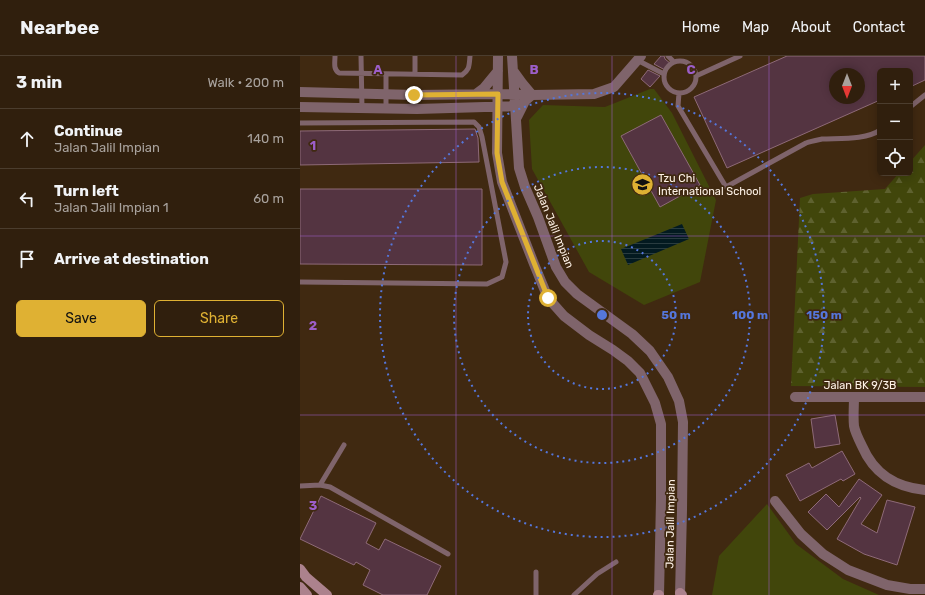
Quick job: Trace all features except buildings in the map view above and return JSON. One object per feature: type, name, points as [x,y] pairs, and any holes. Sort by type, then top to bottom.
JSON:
[{"type":"street","name":"Jalan Jalil Impian","points":[[498,56],[497,153],[502,182],[548,298],[564,316],[628,361],[640,373],[655,403],[661,424],[661,499],[658,595]]},
{"type":"street","name":"Jalan Jalil Impian","points":[[512,56],[519,168],[556,267],[565,282],[577,294],[632,334],[650,351],[668,377],[679,401],[683,422],[681,594]]},
{"type":"street","points":[[300,92],[414,95],[594,94],[614,87],[639,58]]},
{"type":"street","points":[[513,70],[532,95]]},
{"type":"street","points":[[476,94],[484,88],[498,71]]},
{"type":"street","points":[[517,117],[526,101],[532,95]]},
{"type":"street","points":[[300,107],[417,109],[516,106]]},
{"type":"street","points":[[478,107],[485,110],[498,125]]},
{"type":"street","name":"Jalan BK 9/3B","points":[[795,397],[925,397]]},
{"type":"street","points":[[854,397],[854,426],[858,438],[870,461],[881,473],[895,482],[925,490]]},
{"type":"street","points":[[775,501],[801,534],[823,554],[848,570],[887,585],[910,589],[925,589]]},
{"type":"street","points":[[300,569],[306,577],[327,595]]},
{"type":"street","points":[[300,587],[307,595]]},
{"type":"lane","points":[[335,56],[334,67],[339,73],[462,75],[469,67],[470,56]]},
{"type":"lane","points":[[362,56],[362,108]]},
{"type":"lane","points":[[415,56],[415,74]]},
{"type":"lane","points":[[668,56],[674,62]]},
{"type":"lane","points":[[696,76],[740,56]]},
{"type":"lane","points":[[639,58],[664,74]]},
{"type":"lane","points":[[684,61],[693,67],[696,72],[696,82],[693,87],[684,93],[674,92],[666,85],[664,74],[669,65],[674,62],[684,61]]},
{"type":"lane","points":[[386,74],[386,108]]},
{"type":"lane","points":[[679,93],[678,106],[726,187],[806,143],[820,139],[865,137],[877,133]]},
{"type":"lane","points":[[913,105],[925,95]]},
{"type":"lane","points":[[300,123],[474,122],[480,127],[506,262],[502,277],[487,284],[300,282]]},
{"type":"lane","points":[[320,485],[344,445]]},
{"type":"lane","points":[[300,486],[320,485],[330,487],[448,554]]},
{"type":"lane","points":[[574,595],[597,574],[616,562]]},
{"type":"lane","points":[[536,572],[536,595]]},
{"type":"green space","points":[[650,89],[654,89],[672,113],[716,200],[700,282],[644,305],[589,272],[532,169],[529,120],[543,105],[605,107]]},
{"type":"green space","points":[[925,145],[925,387],[791,386],[800,198],[813,194],[885,189],[896,176],[913,176],[913,159]]},
{"type":"green space","points":[[767,504],[796,544],[843,579],[879,595],[712,595],[719,556]]},
{"type":"water","points":[[682,224],[689,239],[628,265],[621,249]]},
{"type":"place","name":"Tzu Chi International School","points":[[643,184]]},
{"type":"route","points":[[414,95],[498,94],[497,153],[502,182],[548,298]]}]
